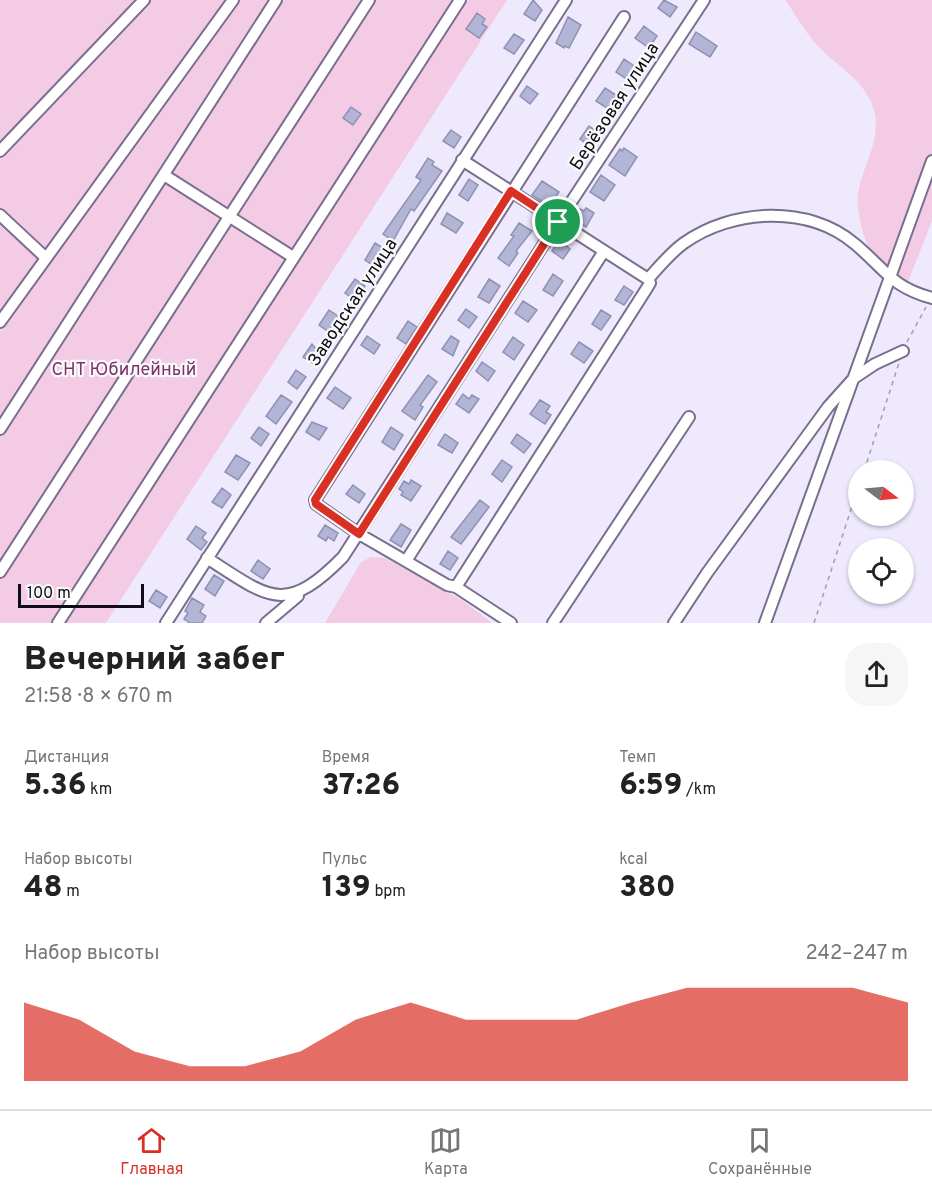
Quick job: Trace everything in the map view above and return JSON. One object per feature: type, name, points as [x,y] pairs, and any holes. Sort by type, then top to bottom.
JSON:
[{"type":"street","points":[[0,152],[144,0]]},
{"type":"street","points":[[0,322],[234,0]]},
{"type":"street","points":[[0,429],[276,0]]},
{"type":"street","points":[[0,572],[369,0]]},
{"type":"street","points":[[58,623],[460,0]]},
{"type":"street","name":"Заводская улица","points":[[166,623],[566,0]]},
{"type":"street","name":"Берёзовая улица","points":[[266,623],[337,563],[359,534],[558,222],[704,0]]},
{"type":"street","points":[[511,623],[456,587],[447,585],[359,534],[316,504],[315,500],[624,17]]},
{"type":"street","points":[[456,587],[650,283],[648,279],[462,160]]},
{"type":"street","points":[[765,623],[849,384],[932,161]]},
{"type":"street","points":[[164,175],[293,257]]},
{"type":"street","points":[[0,215],[46,258]]},
{"type":"street","points":[[648,279],[683,244],[709,230],[733,219],[785,216],[827,227],[845,237],[889,277],[916,294],[932,298]]},
{"type":"street","points":[[406,561],[604,251]]},
{"type":"street","points":[[674,623],[822,416],[849,384],[875,364],[903,351]]},
{"type":"street","points":[[553,623],[688,417]]},
{"type":"street","points":[[207,558],[262,592],[284,597],[303,592]]},
{"type":"path","points":[[868,460],[903,351],[918,317],[932,298]]},
{"type":"path","points":[[814,623],[848,519]]},
{"type":"green space","points":[[0,0],[227,0],[0,313]]},
{"type":"green space","name":"СНТ Юбилейный","points":[[238,0],[507,0],[106,623],[0,623],[0,331]]},
{"type":"green space","points":[[785,0],[932,0],[932,221],[904,292],[890,284],[876,265],[859,215],[860,184],[875,135],[875,114],[871,102],[859,83],[813,40]]},
{"type":"green space","points":[[371,557],[385,558],[462,600],[492,623],[325,623],[361,562]]},
{"type":"building","points":[[533,0],[542,10],[535,21],[524,14]]},
{"type":"building","points":[[664,0],[677,7],[670,17],[658,8]]},
{"type":"building","points":[[477,13],[485,19],[482,24],[487,27],[479,38],[466,29]]},
{"type":"building","points":[[568,17],[581,25],[569,48],[565,46],[564,48],[556,43]]},
{"type":"building","points":[[644,26],[657,36],[649,48],[635,38]]},
{"type":"building","points":[[696,32],[717,46],[710,57],[689,44]]},
{"type":"building","points":[[514,34],[524,40],[514,54],[504,48]]},
{"type":"building","points":[[624,59],[637,68],[628,80],[616,72]]},
{"type":"building","points":[[527,86],[538,94],[530,104],[520,96]]},
{"type":"building","points":[[605,88],[619,97],[610,110],[596,101]]},
{"type":"building","points":[[351,107],[361,114],[353,125],[343,118]]},
{"type":"building","points":[[589,126],[601,134],[596,142],[591,139],[587,144],[580,139]]},
{"type":"building","points":[[451,130],[461,137],[454,148],[443,141]]},
{"type":"building","points":[[624,148],[637,157],[625,176],[609,165],[620,149],[622,151]]},
{"type":"building","points":[[428,158],[434,162],[432,165],[442,171],[414,211],[411,209],[393,241],[383,234],[421,180],[416,177]]},
{"type":"building","points":[[601,175],[615,185],[604,201],[590,192]]},
{"type":"building","points":[[469,179],[478,185],[468,201],[459,195]]},
{"type":"building","points":[[542,181],[559,192],[549,206],[532,195]]},
{"type":"building","points":[[586,208],[594,213],[586,227],[573,220],[580,209],[584,211]]},
{"type":"building","points":[[447,213],[463,223],[456,233],[441,224]]},
{"type":"building","points":[[519,223],[532,231],[516,251],[518,253],[509,266],[498,258],[514,236],[511,235]]},
{"type":"building","points":[[559,240],[570,249],[563,259],[552,251]]},
{"type":"building","points":[[375,243],[391,253],[388,259],[384,257],[377,268],[365,260]]},
{"type":"building","points":[[553,274],[563,281],[553,296],[543,290]]},
{"type":"building","points":[[355,279],[365,286],[355,300],[345,293]]},
{"type":"building","points":[[489,279],[500,286],[489,303],[478,297]]},
{"type":"building","points":[[624,286],[633,292],[624,305],[615,300]]},
{"type":"building","points":[[523,301],[537,310],[528,322],[515,313]]},
{"type":"building","points":[[466,309],[477,317],[469,328],[458,320]]},
{"type":"building","points":[[329,310],[344,320],[333,335],[319,325]]},
{"type":"building","points":[[601,310],[611,316],[601,330],[592,324]]},
{"type":"building","points":[[408,321],[417,327],[406,344],[397,338]]},
{"type":"building","points":[[367,336],[380,345],[374,354],[361,345]]},
{"type":"building","points":[[451,336],[459,341],[453,356],[442,349]]},
{"type":"building","points":[[513,337],[524,345],[514,360],[503,352]]},
{"type":"building","points":[[579,342],[593,351],[584,363],[571,354]]},
{"type":"building","points":[[312,344],[320,354],[314,364],[303,357]]},
{"type":"building","points":[[482,362],[495,371],[488,381],[476,371]]},
{"type":"building","points":[[296,370],[306,377],[297,389],[288,382]]},
{"type":"building","points":[[428,375],[437,382],[420,405],[423,407],[415,420],[402,411]]},
{"type":"building","points":[[335,387],[351,398],[343,409],[327,398]]},
{"type":"building","points":[[463,394],[469,399],[472,395],[479,399],[469,413],[456,404]]},
{"type":"building","points":[[281,395],[292,402],[276,424],[266,416]]},
{"type":"building","points":[[540,400],[550,406],[546,412],[551,415],[545,424],[530,414]]},
{"type":"building","points":[[312,422],[327,428],[319,440],[306,432]]},
{"type":"building","points":[[259,427],[269,434],[261,446],[251,438]]},
{"type":"building","points":[[391,427],[403,435],[394,450],[382,442]]},
{"type":"building","points":[[445,434],[458,443],[452,453],[438,445]]},
{"type":"building","points":[[517,434],[531,444],[524,453],[511,443]]},
{"type":"building","points":[[236,455],[250,463],[238,480],[225,472]]},
{"type":"building","points":[[502,460],[512,467],[502,482],[492,474]]},
{"type":"building","points":[[411,480],[421,486],[411,501],[401,495],[403,492],[399,489],[404,481],[409,484]]},
{"type":"building","points":[[353,485],[365,494],[359,503],[346,494]]},
{"type":"building","points":[[222,488],[231,495],[222,508],[212,502]]},
{"type":"building","points":[[480,500],[489,507],[461,544],[451,537]]},
{"type":"building","points":[[401,524],[411,530],[401,547],[390,540]]},
{"type":"building","points":[[325,525],[338,533],[334,541],[328,537],[326,541],[318,536]]},
{"type":"building","points":[[196,526],[206,533],[202,538],[207,542],[201,550],[187,539]]},
{"type":"building","points":[[448,551],[458,558],[450,570],[440,564]]},
{"type":"building","points":[[258,560],[270,569],[263,579],[251,571]]},
{"type":"building","points":[[214,575],[224,581],[215,596],[205,589]]},
{"type":"building","points":[[156,590],[167,597],[160,608],[149,601]]},
{"type":"building","points":[[192,598],[204,605],[200,612],[206,616],[202,623],[190,623],[184,619],[188,613],[185,611]]},
{"type":"route","points":[[511,191],[558,222],[359,534],[316,504],[315,500],[336,465],[511,191]]}]
